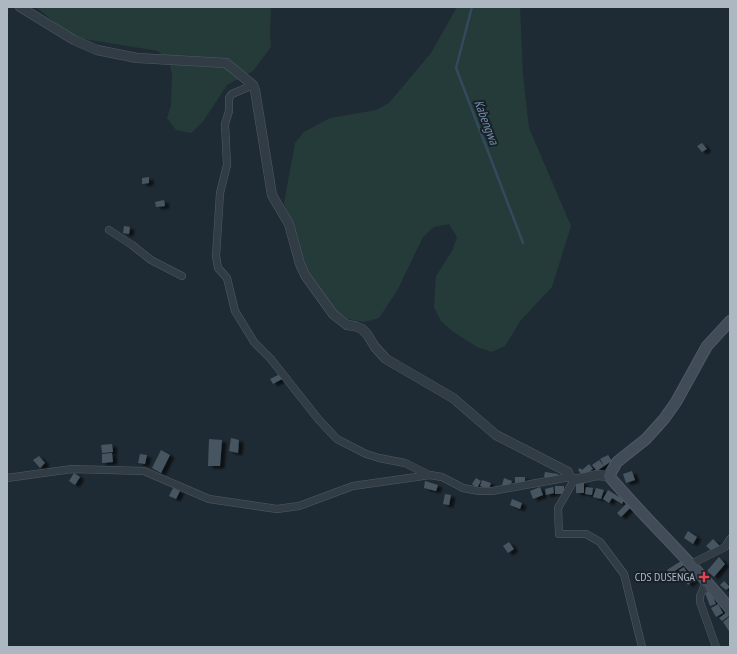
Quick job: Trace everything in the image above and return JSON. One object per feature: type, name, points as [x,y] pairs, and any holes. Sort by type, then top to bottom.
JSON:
[{"type":"main road","points":[[730,321],[707,346],[676,402],[664,419],[646,439],[617,462],[609,476],[707,580],[730,609]]},
{"type":"street","points":[[20,7],[74,40],[97,50],[137,58],[226,63],[253,85],[272,196],[289,224],[300,264],[305,275],[333,314],[347,325],[362,329],[386,359],[453,398],[496,435],[568,472],[572,478]]},
{"type":"street","points":[[253,85],[232,94],[229,98],[229,111],[225,124],[227,165],[220,193],[216,256],[218,268],[227,278],[235,311],[254,342],[270,358],[319,420],[337,439],[366,454],[405,463],[430,475],[442,477],[464,488],[479,491],[492,491],[597,475],[609,476]]},
{"type":"street","points":[[109,230],[152,260],[182,276]]},
{"type":"street","points":[[7,478],[72,470],[144,470],[209,499],[277,509],[299,506],[353,486],[430,475]]},
{"type":"street","points":[[572,478],[558,508],[559,534],[586,534],[600,542],[624,574],[642,647]]},
{"type":"street","points":[[691,564],[725,548],[730,539]]},
{"type":"street","points":[[707,580],[700,596],[700,602],[716,647]]},
{"type":"green space","points":[[36,7],[271,7],[271,47],[253,71],[227,85],[202,123],[191,133],[176,130],[167,118],[171,105],[172,75],[169,61],[158,51],[72,37]]},
{"type":"green space","points":[[457,7],[520,7],[523,75],[529,128],[571,226],[552,287],[521,320],[505,346],[492,352],[477,347],[452,331],[441,321],[434,307],[436,276],[452,251],[457,237],[449,224],[434,227],[423,237],[397,291],[379,318],[364,322],[349,319],[336,311],[307,269],[284,203],[295,143],[304,132],[330,118],[376,110],[389,103],[431,53]]},
{"type":"building","points":[[702,143],[707,149],[702,152],[697,146]]},
{"type":"building","points":[[149,177],[149,183],[142,184],[142,178]]},
{"type":"building","points":[[164,200],[165,206],[156,207],[155,202]]},
{"type":"building","points":[[124,226],[130,227],[129,234],[123,233]]},
{"type":"building","points":[[280,374],[282,379],[273,384],[270,379]]},
{"type":"building","points":[[231,438],[239,440],[238,453],[229,451]]},
{"type":"building","points":[[209,439],[222,440],[220,466],[208,466]]},
{"type":"building","points":[[112,444],[113,452],[102,453],[101,445]]},
{"type":"building","points":[[161,450],[170,455],[161,473],[152,468]]},
{"type":"building","points":[[112,453],[113,462],[102,463],[102,454]]},
{"type":"building","points":[[140,454],[147,455],[145,464],[138,463]]},
{"type":"building","points":[[608,455],[612,461],[604,466],[600,459]]},
{"type":"building","points":[[39,456],[45,463],[40,468],[33,460]]},
{"type":"building","points":[[599,460],[604,466],[597,471],[592,465]]},
{"type":"building","points":[[589,464],[593,469],[583,476],[578,470],[580,468],[582,470]]},
{"type":"building","points":[[632,471],[635,480],[626,483],[623,474]]},
{"type":"building","points":[[545,472],[558,474],[558,479],[544,477]]},
{"type":"building","points":[[74,473],[80,477],[75,485],[69,481]]},
{"type":"building","points":[[515,477],[525,477],[525,484],[515,484]]},
{"type":"building","points":[[476,478],[481,481],[477,488],[472,484]]},
{"type":"building","points":[[504,478],[512,481],[509,488],[502,485]]},
{"type":"building","points":[[482,480],[491,483],[489,489],[480,486]]},
{"type":"building","points":[[425,481],[438,485],[436,491],[424,488]]},
{"type":"building","points":[[576,482],[584,482],[584,493],[576,493]]},
{"type":"building","points":[[555,486],[564,486],[564,494],[555,494]]},
{"type":"building","points":[[540,487],[543,495],[533,499],[530,491]]},
{"type":"building","points":[[553,487],[554,493],[546,495],[545,489]]},
{"type":"building","points":[[586,487],[593,488],[592,495],[585,494]]},
{"type":"building","points":[[173,488],[180,491],[176,499],[169,496]]},
{"type":"building","points":[[596,488],[604,490],[601,499],[593,497]]},
{"type":"building","points":[[608,490],[624,500],[622,504],[612,498],[609,503],[603,499]]},
{"type":"building","points":[[445,494],[451,495],[449,505],[443,504]]},
{"type":"building","points":[[512,499],[522,503],[520,509],[510,505]]},
{"type":"building","points":[[626,504],[630,508],[621,517],[617,513]]},
{"type":"building","points":[[688,531],[697,537],[693,544],[684,538]]},
{"type":"building","points":[[713,539],[720,546],[713,552],[706,546]]},
{"type":"building","points":[[509,542],[514,549],[508,553],[503,546]]},
{"type":"building","points":[[719,557],[725,564],[714,577],[707,571]]},
{"type":"building","points":[[681,561],[684,565],[670,574],[667,570]]},
{"type":"building","points":[[684,567],[689,576],[683,579],[679,570]]},
{"type":"building","points":[[693,574],[696,578],[688,585],[685,580]]},
{"type":"building","points":[[724,581],[730,587],[726,590],[720,585]]},
{"type":"building","points":[[710,591],[716,604],[710,606],[705,593]]},
{"type":"building","points":[[718,604],[723,613],[716,617],[711,608]]},
{"type":"building","points":[[727,612],[729,616],[722,621],[719,618]]},
{"type":"building","points":[[729,617],[730,630],[729,631],[723,622]]},
{"type":"waterway","name":"Kabengwa","points":[[472,7],[456,68],[523,243]]},
{"type":"place","name":"CDS DUSENGA","points":[[704,577]]}]
